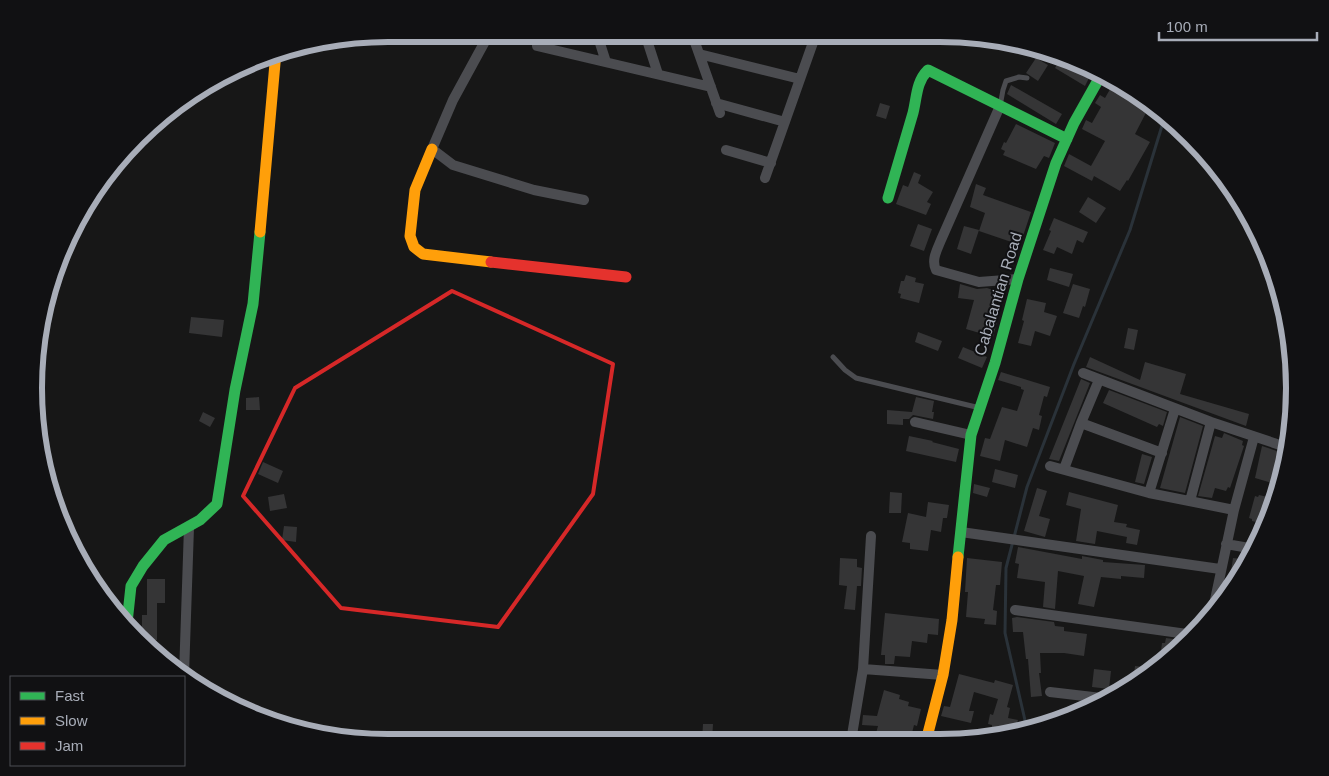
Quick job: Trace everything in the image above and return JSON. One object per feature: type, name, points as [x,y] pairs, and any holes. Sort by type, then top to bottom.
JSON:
[{"type":"street","points":[[485,42],[453,100],[415,190],[410,236],[414,247],[423,254],[626,277]]},
{"type":"street","points":[[600,42],[606,62]]},
{"type":"street","points":[[648,42],[658,74]]},
{"type":"street","points":[[695,42],[718,108],[785,122]]},
{"type":"street","points":[[765,178],[813,42]]},
{"type":"street","points":[[537,46],[711,87]]},
{"type":"street","points":[[699,54],[800,79]]},
{"type":"street","points":[[127,615],[128,593],[135,575],[165,538],[189,527],[210,514],[217,504],[235,390],[253,304],[275,62]]},
{"type":"street","points":[[888,198],[914,109],[917,88],[928,70],[1067,139]]},
{"type":"street","name":"Cabalantian Road","points":[[928,734],[943,675],[952,620],[968,455],[972,435],[1018,279],[1056,163],[1098,80]]},
{"type":"street","points":[[1000,106],[934,259],[934,266],[936,270],[979,282],[1018,279]]},
{"type":"street","points":[[432,149],[446,161],[461,168],[534,190],[584,200]]},
{"type":"street","points":[[726,150],[771,163]]},
{"type":"street","points":[[1084,374],[1175,409],[1282,446]]},
{"type":"street","points":[[1064,470],[1099,380]]},
{"type":"street","points":[[1149,493],[1175,409]]},
{"type":"street","points":[[915,422],[972,435]]},
{"type":"street","points":[[1190,501],[1211,422]]},
{"type":"street","points":[[1081,423],[1162,453]]},
{"type":"street","points":[[1215,598],[1234,510],[1254,437]]},
{"type":"street","points":[[1050,466],[1149,493],[1234,510]]},
{"type":"street","points":[[184,667],[189,527]]},
{"type":"street","points":[[961,532],[1220,569]]},
{"type":"street","points":[[852,734],[863,669],[871,536]]},
{"type":"street","points":[[1226,544],[1247,548]]},
{"type":"street","points":[[1015,610],[1183,634]]},
{"type":"street","points":[[863,669],[943,675]]},
{"type":"street","points":[[1050,692],[1095,697]]},
{"type":"lane","points":[[1000,106],[1006,81],[1018,77],[1027,78]]},
{"type":"lane","points":[[833,356],[845,370],[856,378],[980,408]]},
{"type":"highlighted area","points":[[452,291],[613,364],[593,494],[498,627],[341,608],[243,496],[295,388]]},
{"type":"building","points":[[1036,58],[1048,65],[1038,81],[1026,73]]},
{"type":"building","points":[[1058,63],[1089,78],[1085,86],[1055,68]]},
{"type":"building","points":[[1011,85],[1062,114],[1056,124],[1007,94]]},
{"type":"building","points":[[1111,87],[1147,111],[1135,134],[1150,142],[1128,181],[1120,191],[1094,176],[1092,181],[1064,166],[1069,154],[1091,166],[1105,141],[1082,129],[1086,120],[1092,123],[1101,107],[1095,103],[1100,95],[1105,98]]},
{"type":"building","points":[[880,103],[890,106],[886,119],[876,116]]},
{"type":"building","points":[[1016,124],[1055,143],[1049,158],[1044,156],[1036,169],[1003,155],[1005,151],[1001,149]]},
{"type":"building","points":[[914,172],[921,175],[918,183],[933,192],[927,202],[931,204],[926,215],[896,204],[903,185],[908,187]]},
{"type":"building","points":[[976,184],[986,188],[983,195],[1031,212],[1020,245],[979,231],[985,213],[970,207]]},
{"type":"building","points":[[1088,197],[1106,208],[1096,223],[1079,212]]},
{"type":"building","points":[[1054,218],[1088,232],[1083,243],[1077,240],[1072,254],[1057,247],[1054,254],[1043,250]]},
{"type":"building","points":[[918,224],[932,229],[924,251],[910,246]]},
{"type":"building","points":[[964,226],[979,230],[971,254],[957,249]]},
{"type":"building","points":[[1050,268],[1073,274],[1069,287],[1047,280]]},
{"type":"building","points":[[906,275],[916,278],[915,282],[924,284],[919,303],[900,298],[901,294],[898,293],[901,281],[904,281]]},
{"type":"building","points":[[960,284],[977,289],[987,288],[996,291],[988,319],[997,322],[993,337],[966,329],[974,300],[958,298]]},
{"type":"building","points":[[1073,284],[1090,289],[1085,307],[1083,306],[1079,318],[1063,313]]},
{"type":"building","points":[[1027,299],[1046,303],[1044,312],[1057,316],[1050,336],[1035,331],[1031,346],[1018,343]]},
{"type":"building","points":[[191,317],[224,320],[222,337],[189,333]]},
{"type":"building","points":[[1128,328],[1138,330],[1134,350],[1124,348]]},
{"type":"building","points":[[918,332],[942,341],[938,351],[915,342]]},
{"type":"building","points":[[963,347],[987,357],[982,368],[958,358]]},
{"type":"building","points":[[1090,357],[1140,380],[1145,362],[1186,374],[1180,394],[1249,414],[1246,426],[1086,367]]},
{"type":"building","points":[[1001,372],[1050,387],[1047,397],[1044,396],[1039,415],[1042,416],[1039,430],[1033,428],[1027,447],[1005,440],[1000,461],[980,456],[985,438],[990,439],[1002,407],[1017,411],[1024,390],[1021,387],[998,380]]},
{"type":"building","points":[[1081,379],[1090,383],[1059,461],[1049,459]]},
{"type":"building","points":[[1109,390],[1167,412],[1163,426],[1159,424],[1157,427],[1103,403]]},
{"type":"building","points":[[259,397],[260,410],[246,410],[246,398]]},
{"type":"building","points":[[916,397],[934,401],[933,419],[913,415],[909,419],[903,419],[903,425],[887,424],[887,410],[912,412]]},
{"type":"building","points":[[203,412],[215,418],[210,427],[199,421]]},
{"type":"building","points":[[1180,417],[1203,426],[1185,493],[1160,488]]},
{"type":"building","points":[[1224,433],[1243,441],[1242,445],[1244,446],[1230,488],[1228,487],[1226,491],[1215,488],[1212,498],[1198,496],[1215,436],[1222,438]]},
{"type":"building","points":[[909,436],[959,449],[956,462],[906,451]]},
{"type":"building","points":[[1262,446],[1281,452],[1272,483],[1255,478]]},
{"type":"building","points":[[1142,454],[1152,457],[1144,484],[1135,482]]},
{"type":"building","points":[[263,462],[283,471],[278,483],[258,474]]},
{"type":"building","points":[[995,469],[1018,475],[1015,488],[992,482]]},
{"type":"building","points":[[974,484],[990,488],[987,497],[973,493]]},
{"type":"building","points":[[1037,488],[1047,491],[1039,516],[1050,519],[1045,537],[1024,531]]},
{"type":"building","points":[[890,492],[902,493],[901,513],[889,513]]},
{"type":"building","points":[[1069,492],[1118,505],[1114,522],[1127,524],[1126,527],[1140,530],[1137,545],[1126,543],[1127,537],[1097,531],[1095,544],[1076,541],[1081,509],[1066,505]]},
{"type":"building","points":[[284,494],[287,508],[270,511],[268,497]]},
{"type":"building","points":[[1259,495],[1269,497],[1259,523],[1249,518],[1255,496],[1258,497]]},
{"type":"building","points":[[928,502],[949,505],[947,518],[943,518],[941,532],[931,530],[928,551],[910,549],[910,543],[902,542],[908,513],[926,517]]},
{"type":"building","points":[[284,526],[297,527],[296,542],[282,540]]},
{"type":"building","points":[[1018,547],[1082,559],[1082,556],[1103,560],[1103,562],[1145,565],[1144,578],[1121,576],[1121,579],[1101,577],[1094,607],[1078,604],[1084,576],[1058,571],[1055,609],[1043,607],[1045,582],[1017,578],[1019,564],[1015,563]]},
{"type":"building","points":[[840,558],[857,559],[857,567],[862,568],[861,586],[857,586],[855,610],[844,609],[847,586],[839,585]]},
{"type":"building","points":[[967,558],[1002,562],[1000,585],[996,585],[993,610],[997,611],[996,625],[984,624],[985,619],[966,617],[968,592],[965,592]]},
{"type":"building","points":[[1233,558],[1241,559],[1233,572],[1231,571]]},
{"type":"building","points":[[147,579],[165,579],[165,603],[157,603],[157,640],[152,640],[142,630],[142,615],[147,615]]},
{"type":"building","points":[[885,613],[939,619],[938,635],[928,634],[927,643],[912,641],[910,657],[895,656],[894,664],[885,664],[885,655],[881,655]]},
{"type":"building","points":[[1012,618],[1054,622],[1055,626],[1064,627],[1064,631],[1087,634],[1084,656],[1064,653],[1040,653],[1041,673],[1039,673],[1042,696],[1031,697],[1028,659],[1026,659],[1023,632],[1013,632]]},
{"type":"building","points":[[1166,638],[1177,640],[1164,652],[1161,651],[1162,643],[1165,643]]},
{"type":"building","points":[[1135,666],[1144,667],[1134,674]]},
{"type":"building","points":[[1094,669],[1111,671],[1109,689],[1092,687]]},
{"type":"building","points":[[959,674],[994,683],[995,680],[1013,685],[1007,707],[1010,708],[1008,718],[1018,720],[1017,725],[992,730],[992,725],[988,724],[990,714],[993,715],[998,699],[974,692],[969,711],[974,711],[971,723],[941,716],[944,706],[950,707]]},
{"type":"building","points":[[884,690],[900,695],[899,699],[909,702],[908,706],[921,709],[917,726],[914,725],[912,734],[876,734],[878,726],[862,725],[863,715],[877,716]]},
{"type":"building","points":[[703,724],[713,724],[712,734],[702,734]]},
{"type":"waterway","points":[[1026,723],[1005,633],[1006,568],[1027,487],[1074,364],[1130,230],[1163,123]]},
{"type":"traffic: fast","points":[[888,198],[913,113],[919,85],[928,70],[1067,139]]},
{"type":"traffic: fast","points":[[958,557],[971,435],[995,363],[1018,279],[1056,163],[1074,123],[1098,80]]},
{"type":"traffic: fast","points":[[128,616],[131,586],[143,566],[164,540],[200,520],[217,504],[235,390],[253,304],[260,232]]},
{"type":"traffic: slow","points":[[260,232],[275,62]]},
{"type":"traffic: slow","points":[[432,149],[415,190],[410,236],[414,247],[423,254],[491,262]]},
{"type":"traffic: slow","points":[[928,734],[943,675],[952,620],[958,557]]},
{"type":"traffic: jam","points":[[491,262],[626,277]]}]
